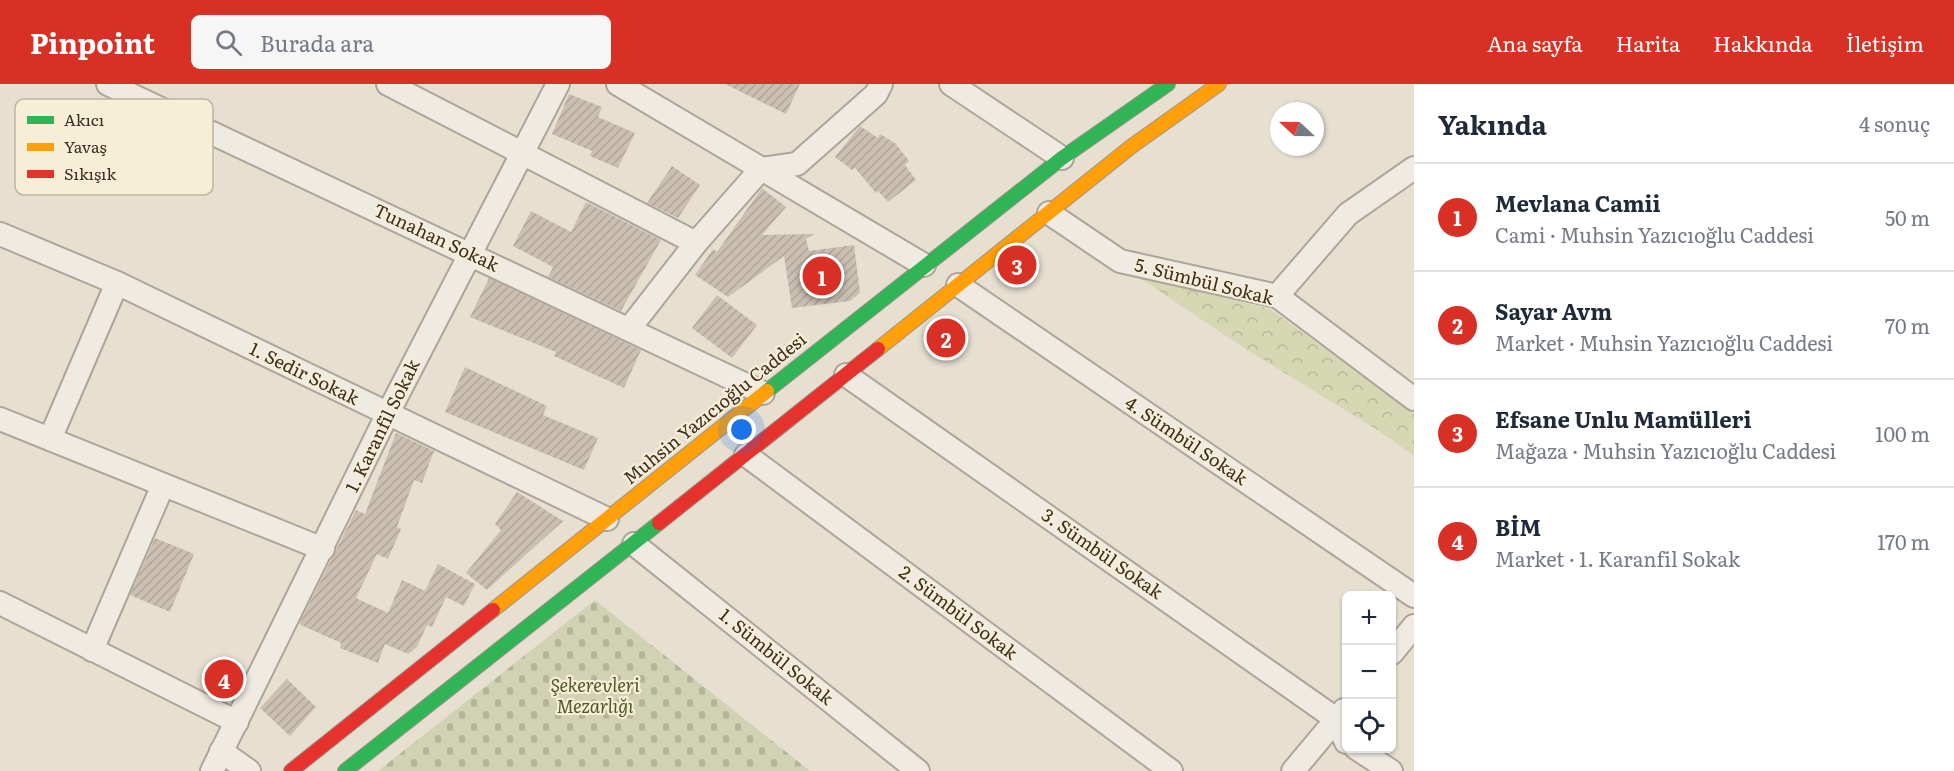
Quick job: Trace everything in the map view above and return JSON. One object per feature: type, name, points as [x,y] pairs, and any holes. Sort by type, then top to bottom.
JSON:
[{"type":"street","name":"Tunahan Sokak","points":[[108,84],[140,99]]},
{"type":"street","points":[[387,84],[696,243]]},
{"type":"street","name":"1. Karanfil Sokak","points":[[217,761],[387,415],[558,84]]},
{"type":"street","points":[[618,84],[958,285]]},
{"type":"street","points":[[628,329],[696,243],[761,169],[797,164],[876,94],[881,84]]},
{"type":"street","points":[[951,84],[1062,158]]},
{"type":"street","name":"Muhsin Yazıcıoğlu Caddesi","points":[[291,771],[924,265],[1062,158],[1168,84]]},
{"type":"street","points":[[345,771],[634,544],[1132,146],[1219,84]]},
{"type":"street","name":"Tunahan Sokak","points":[[213,133],[763,393]]},
{"type":"street","points":[[1277,296],[1348,214],[1414,168]]},
{"type":"street","name":"5. Sümbül Sokak","points":[[1048,213],[1120,261],[1277,296],[1414,399]]},
{"type":"street","name":"1. Sedir Sokak","points":[[0,234],[117,283],[607,519]]},
{"type":"street","points":[[50,440],[117,283]]},
{"type":"street","name":"4. Sümbül Sokak","points":[[958,285],[1414,596]]},
{"type":"street","name":"3. Sümbül Sokak","points":[[846,375],[1342,712]]},
{"type":"street","points":[[0,419],[323,549]]},
{"type":"street","name":"2. Sümbül Sokak","points":[[746,455],[1171,771]]},
{"type":"street","points":[[92,650],[163,485]]},
{"type":"street","points":[[607,519],[634,544]]},
{"type":"street","name":"1. Sümbül Sokak","points":[[634,544],[918,771]]},
{"type":"street","points":[[0,603],[237,722]]},
{"type":"street","points":[[1396,648],[1414,626]]},
{"type":"street","points":[[1293,771],[1342,712]]},
{"type":"street","points":[[1364,753],[1391,771]]},
{"type":"street","points":[[217,761],[249,771]]},
{"type":"green space","points":[[1137,276],[1270,309],[1414,414],[1414,456],[1379,431],[1244,348]]},
{"type":"green space","name":"Şekerevleri Mezarlığı","points":[[595,600],[810,771],[378,771]]},
{"type":"building","points":[[725,84],[800,84],[786,114]]},
{"type":"building","points":[[569,94],[602,107],[598,117],[635,133],[618,168],[590,156],[592,151],[552,134]]},
{"type":"building","points":[[860,126],[878,138],[880,134],[896,144],[909,161],[905,165],[916,180],[888,202],[878,191],[876,193],[855,168],[852,170],[835,157]]},
{"type":"building","points":[[672,166],[700,185],[678,218],[647,203]]},
{"type":"building","points":[[762,188],[786,207],[762,235],[814,234],[806,239],[809,251],[854,245],[860,293],[850,301],[792,308],[784,256],[728,297],[695,275],[713,249],[717,252]]},
{"type":"building","points":[[586,202],[661,240],[621,311],[548,277],[553,267],[513,246],[531,211],[571,232]]},
{"type":"building","points":[[489,278],[641,350],[624,388],[554,356],[556,352],[470,317]]},
{"type":"building","points":[[717,295],[757,325],[732,358],[692,328]]},
{"type":"building","points":[[465,367],[547,406],[543,415],[598,438],[584,470],[445,412]]},
{"type":"building","points":[[396,433],[434,451],[422,483],[414,480],[397,527],[401,529],[388,559],[377,554],[356,598],[388,613],[402,580],[425,591],[438,564],[475,584],[464,606],[446,597],[432,627],[427,625],[417,647],[408,654],[385,644],[378,663],[340,648],[341,643],[299,624],[356,510],[365,514]]},
{"type":"building","points":[[517,492],[563,521],[487,590],[466,573],[501,530],[495,524]]},
{"type":"building","points":[[155,538],[194,554],[170,612],[130,595]]},
{"type":"building","points":[[287,679],[316,707],[290,736],[260,708]]},
{"type":"traffic: fast","points":[[767,391],[1062,158],[1168,84]]},
{"type":"traffic: fast","points":[[345,771],[659,523]]},
{"type":"traffic: slow","points":[[878,349],[1132,146],[1219,84]]},
{"type":"traffic: slow","points":[[493,610],[767,391]]},
{"type":"traffic: jam","points":[[659,523],[878,349]]},
{"type":"traffic: jam","points":[[291,771],[493,610]]},
{"type":"place","name":"Efsane Unlu Mamülleri","points":[[1017,265]]},
{"type":"place","name":"Mevlana Camii","points":[[822,276]]},
{"type":"place","name":"Sayar Avm","points":[[946,338]]},
{"type":"place","name":"BİM","points":[[224,679]]}]
